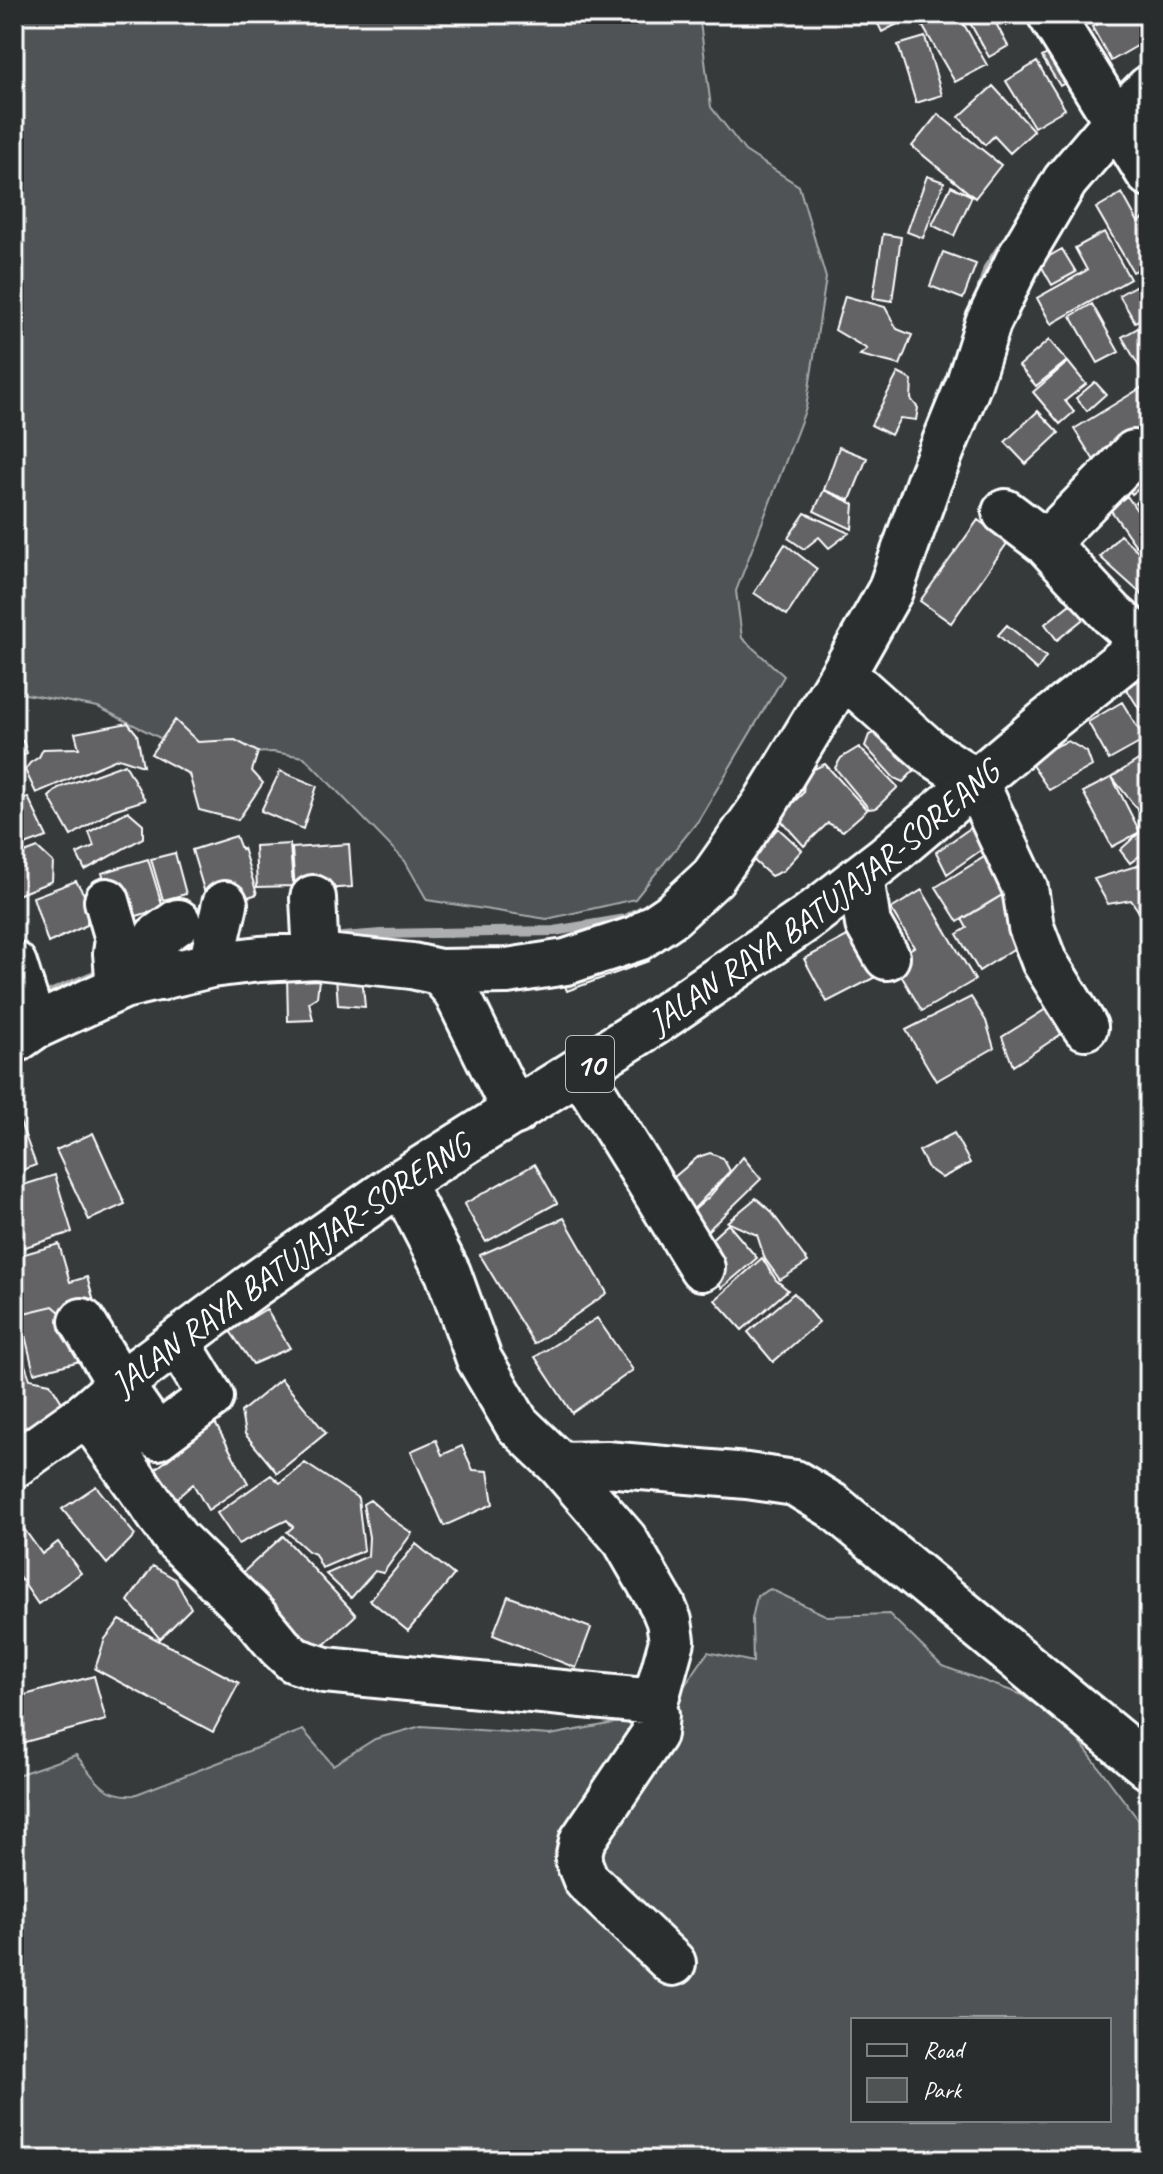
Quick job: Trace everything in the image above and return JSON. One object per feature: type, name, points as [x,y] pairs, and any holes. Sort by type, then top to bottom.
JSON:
[{"type":"main road","points":[[1050,14],[1149,174]]},
{"type":"main road","points":[[107,901],[118,939],[170,953],[260,959],[315,932],[412,966],[439,972],[507,971],[566,962],[638,938],[672,915],[722,865],[765,803],[843,674],[890,591],[928,484],[969,383],[988,323],[1018,261],[1065,181],[1149,88]]},
{"type":"main road","points":[[1046,543],[1134,453]]},
{"type":"main road","points":[[1005,512],[1046,543],[1112,614],[1147,642]]},
{"type":"main road","name":"JALAN RAYA BATUJAJAR-SOREANG","points":[[14,1465],[251,1287],[401,1182],[654,1023],[806,919],[1147,642]]},
{"type":"main road","points":[[843,674],[930,752],[975,781],[1025,888],[1031,927],[1044,961],[1085,1027]]},
{"type":"main road","points":[[861,877],[868,924],[887,957]]},
{"type":"main road","points":[[23,1008],[170,953]]},
{"type":"main road","points":[[439,972],[455,990],[515,1112]]},
{"type":"main road","points":[[580,1070],[702,1268]]},
{"type":"main road","points":[[401,1182],[448,1273],[479,1359],[517,1424],[560,1465],[625,1540],[669,1621],[672,1641],[654,1706],[654,1734],[582,1841],[578,1860],[586,1880],[673,1963]]},
{"type":"main road","points":[[82,1321],[157,1437],[211,1397],[178,1343]]},
{"type":"main road","points":[[87,1413],[176,1539],[294,1660],[325,1670],[645,1701],[654,1706]]},
{"type":"main road","points":[[560,1465],[606,1464],[795,1483],[833,1506],[1149,1767]]},
{"type":"green space","points":[[14,14],[699,14],[711,107],[745,151],[799,186],[826,278],[806,408],[736,591],[742,638],[784,676],[698,821],[635,899],[547,919],[427,900],[405,861],[304,757],[273,752],[194,755],[98,707],[14,690]]},
{"type":"green space","points":[[770,1589],[827,1616],[889,1614],[942,1666],[1020,1694],[1068,1726],[1149,1834],[1149,2160],[14,2160],[14,1776],[76,1755],[107,1789],[134,1795],[303,1730],[333,1765],[375,1739],[421,1726],[550,1735],[641,1718],[685,1685],[708,1652],[753,1662],[752,1619],[757,1596]]},
{"type":"building","points":[[873,14],[917,14],[882,32]]},
{"type":"building","points":[[925,14],[958,14],[987,65],[955,82],[918,18]]},
{"type":"building","points":[[965,14],[991,14],[1008,46],[989,57]]},
{"type":"building","points":[[999,14],[1027,14],[1006,26]]},
{"type":"building","points":[[1116,14],[1144,14],[1149,23],[1149,39],[1111,61],[1092,27]]},
{"type":"building","points":[[925,37],[942,95],[916,103],[898,45]]},
{"type":"building","points":[[1064,44],[1082,73],[1060,86],[1042,57]]},
{"type":"building","points":[[1037,62],[1065,109],[1034,127],[1006,81]]},
{"type":"building","points":[[993,86],[1034,131],[1010,153],[994,136],[985,145],[959,117]]},
{"type":"building","points":[[938,114],[1001,165],[975,198],[912,146]]},
{"type":"building","points":[[927,176],[944,182],[923,238],[907,232]]},
{"type":"building","points":[[951,186],[972,196],[954,236],[932,225]]},
{"type":"building","points":[[1122,193],[1138,222],[1149,216],[1149,263],[1133,272],[1096,208]]},
{"type":"building","points":[[1104,232],[1130,279],[1051,324],[1037,298],[1087,270],[1075,248]]},
{"type":"building","points":[[883,234],[901,237],[892,301],[873,298]]},
{"type":"building","points":[[1062,249],[1076,272],[1052,285],[1039,262]]},
{"type":"building","points":[[943,252],[976,264],[963,299],[930,286]]},
{"type":"building","points":[[1149,278],[1149,314],[1135,322],[1119,295]]},
{"type":"building","points":[[845,296],[885,307],[897,329],[912,335],[900,365],[860,355],[867,349],[835,330]]},
{"type":"building","points":[[1092,304],[1119,352],[1098,363],[1071,316]]},
{"type":"building","points":[[1149,322],[1149,363],[1140,368],[1122,337]]},
{"type":"building","points":[[1049,340],[1067,361],[1036,386],[1019,366]]},
{"type":"building","points":[[1068,362],[1086,384],[1065,401],[1074,412],[1060,424],[1033,392]]},
{"type":"building","points":[[898,373],[912,380],[911,399],[918,408],[916,420],[900,418],[891,435],[871,425]]},
{"type":"building","points":[[1095,382],[1106,394],[1087,411],[1076,398]]},
{"type":"building","points":[[1149,383],[1149,429],[1095,462],[1074,429]]},
{"type":"building","points":[[1038,411],[1059,433],[1026,464],[1005,442]]},
{"type":"building","points":[[839,447],[867,458],[850,500],[824,490]]},
{"type":"building","points":[[1149,465],[1149,481],[1132,494],[1119,476]]},
{"type":"building","points":[[824,490],[854,504],[852,529],[814,511]]},
{"type":"building","points":[[1149,493],[1149,522],[1135,503]]},
{"type":"building","points":[[1127,496],[1149,528],[1149,537],[1136,546],[1110,509]]},
{"type":"building","points":[[805,513],[849,533],[829,548],[819,537],[804,549],[788,538]]},
{"type":"building","points":[[978,520],[1008,542],[951,623],[920,601]]},
{"type":"building","points":[[1120,535],[1149,561],[1149,601],[1100,557]]},
{"type":"building","points":[[785,544],[817,569],[787,615],[754,593]]},
{"type":"building","points":[[1085,592],[1097,608],[1057,640],[1045,624]]},
{"type":"building","points":[[1007,625],[1046,657],[1037,670],[998,635]]},
{"type":"building","points":[[1149,675],[1149,705],[1140,710],[1126,688]]},
{"type":"building","points":[[1122,702],[1145,740],[1109,760],[1088,722]]},
{"type":"building","points":[[175,720],[198,742],[235,740],[258,752],[252,771],[263,783],[238,820],[199,810],[189,774],[151,754]]},
{"type":"building","points":[[128,723],[137,734],[143,766],[119,758],[36,793],[25,770],[43,749],[79,748],[75,733]]},
{"type":"building","points":[[891,725],[926,758],[903,782],[894,778],[865,746],[869,735]]},
{"type":"building","points":[[23,741],[27,753],[14,763],[14,743]]},
{"type":"building","points":[[1068,741],[1087,752],[1092,766],[1049,790],[1027,758]]},
{"type":"building","points":[[859,747],[898,787],[876,808],[869,809],[835,768],[841,758]]},
{"type":"building","points":[[1149,753],[1149,803],[1138,810],[1112,777]]},
{"type":"building","points":[[125,764],[145,800],[113,810],[71,836],[49,797],[58,788]]},
{"type":"building","points":[[825,764],[867,810],[843,831],[828,823],[804,846],[778,817],[803,793],[805,773]]},
{"type":"building","points":[[280,771],[317,786],[303,829],[261,811]]},
{"type":"building","points":[[1112,777],[1140,832],[1112,847],[1083,792]]},
{"type":"building","points":[[28,797],[47,837],[14,849],[14,802]]},
{"type":"building","points":[[1149,810],[1149,849],[1130,863],[1120,850],[1140,832],[1139,816]]},
{"type":"building","points":[[128,811],[143,824],[143,838],[85,870],[77,854],[94,846],[89,832]]},
{"type":"building","points":[[982,820],[994,841],[947,874],[936,852]]},
{"type":"building","points":[[778,828],[802,850],[783,871],[771,876],[751,858]]},
{"type":"building","points":[[236,836],[243,848],[257,894],[237,901],[207,900],[192,850]]},
{"type":"building","points":[[290,844],[293,886],[257,887],[255,846]]},
{"type":"building","points":[[349,844],[352,887],[295,891],[292,848]]},
{"type":"building","points":[[38,848],[53,862],[52,881],[15,896],[14,857]]},
{"type":"building","points":[[997,849],[1019,885],[958,922],[936,887]]},
{"type":"building","points":[[175,853],[186,894],[163,900],[151,859]]},
{"type":"building","points":[[148,859],[163,908],[117,922],[102,873]]},
{"type":"building","points":[[1149,862],[1148,925],[1131,900],[1108,904],[1094,879]]},
{"type":"building","points":[[76,881],[88,901],[87,925],[48,943],[33,897]]},
{"type":"building","points":[[922,890],[975,980],[922,1011],[892,960],[914,947],[891,909]]},
{"type":"building","points":[[1002,895],[1019,912],[1018,946],[979,971],[957,934],[967,928],[962,919]]},
{"type":"building","points":[[864,927],[887,971],[827,1002],[804,959]]},
{"type":"building","points":[[635,949],[649,961],[567,991],[561,976]]},
{"type":"building","points":[[320,971],[317,997],[309,1002],[313,1020],[288,1021],[287,975]]},
{"type":"building","points":[[336,977],[362,977],[365,1007],[338,1005]]},
{"type":"building","points":[[971,997],[986,1021],[994,1048],[936,1081],[906,1030]]},
{"type":"building","points":[[1057,1002],[1072,1027],[1013,1066],[1002,1037]]},
{"type":"building","points":[[17,1114],[36,1165],[14,1173],[14,1115]]},
{"type":"building","points":[[93,1133],[125,1204],[89,1220],[56,1150]]},
{"type":"building","points":[[954,1133],[970,1163],[942,1178],[928,1168],[919,1151]]},
{"type":"building","points":[[710,1153],[723,1158],[730,1171],[687,1216],[661,1188],[698,1157]]},
{"type":"building","points":[[743,1157],[761,1179],[696,1242],[687,1216],[709,1197]]},
{"type":"building","points":[[535,1164],[557,1203],[486,1242],[464,1204]]},
{"type":"building","points":[[55,1175],[72,1232],[16,1250],[14,1188]]},
{"type":"building","points":[[756,1198],[770,1210],[808,1262],[780,1280],[765,1259],[757,1235],[727,1222]]},
{"type":"building","points":[[564,1218],[607,1293],[534,1344],[480,1255]]},
{"type":"building","points":[[728,1224],[757,1258],[722,1288],[696,1253]]},
{"type":"building","points":[[59,1244],[70,1282],[87,1277],[97,1312],[69,1320],[53,1306],[20,1314],[14,1293],[14,1257]]},
{"type":"building","points":[[762,1258],[776,1280],[788,1290],[742,1330],[715,1300]]},
{"type":"building","points":[[794,1293],[819,1322],[773,1362],[748,1332]]},
{"type":"building","points":[[53,1306],[69,1320],[80,1361],[34,1373],[20,1314]]},
{"type":"building","points":[[266,1309],[290,1348],[253,1364],[230,1331]]},
{"type":"building","points":[[597,1318],[633,1370],[572,1413],[535,1357]]},
{"type":"building","points":[[24,1362],[30,1379],[50,1383],[63,1404],[14,1442],[14,1374]]},
{"type":"building","points":[[281,1379],[326,1433],[277,1473],[245,1434],[241,1412]]},
{"type":"building","points":[[215,1423],[248,1483],[208,1510],[193,1484],[162,1511],[139,1482]]},
{"type":"building","points":[[436,1440],[442,1455],[462,1446],[473,1470],[488,1471],[493,1504],[444,1526],[411,1451]]},
{"type":"building","points":[[305,1463],[358,1498],[364,1550],[322,1568],[315,1554],[287,1532],[293,1527],[287,1520],[238,1544],[217,1513],[271,1475],[280,1483]]},
{"type":"building","points":[[96,1486],[135,1535],[107,1564],[62,1509]]},
{"type":"building","points":[[370,1500],[412,1533],[383,1573],[375,1571],[351,1598],[326,1574],[368,1556],[369,1537],[363,1504]]},
{"type":"building","points":[[14,1515],[42,1554],[58,1542],[81,1573],[38,1604],[14,1569]]},
{"type":"building","points":[[283,1536],[356,1615],[313,1655],[240,1575]]},
{"type":"building","points":[[416,1544],[454,1575],[408,1631],[370,1600]]},
{"type":"building","points":[[153,1566],[175,1579],[191,1608],[160,1639],[128,1601]]},
{"type":"building","points":[[508,1596],[591,1628],[576,1668],[493,1635]]},
{"type":"building","points":[[120,1620],[239,1683],[213,1732],[95,1669],[105,1639]]},
{"type":"building","points":[[94,1676],[106,1720],[14,1745],[14,1698]]},
{"type":"waterway","points":[[982,288],[988,268],[1003,245]]},
{"type":"waterway","points":[[330,938],[381,934],[554,931],[626,919],[642,910]]},
{"type":"waterway","points":[[166,949],[202,946]]},
{"type":"waterway","points":[[36,1000],[106,970]]}]
